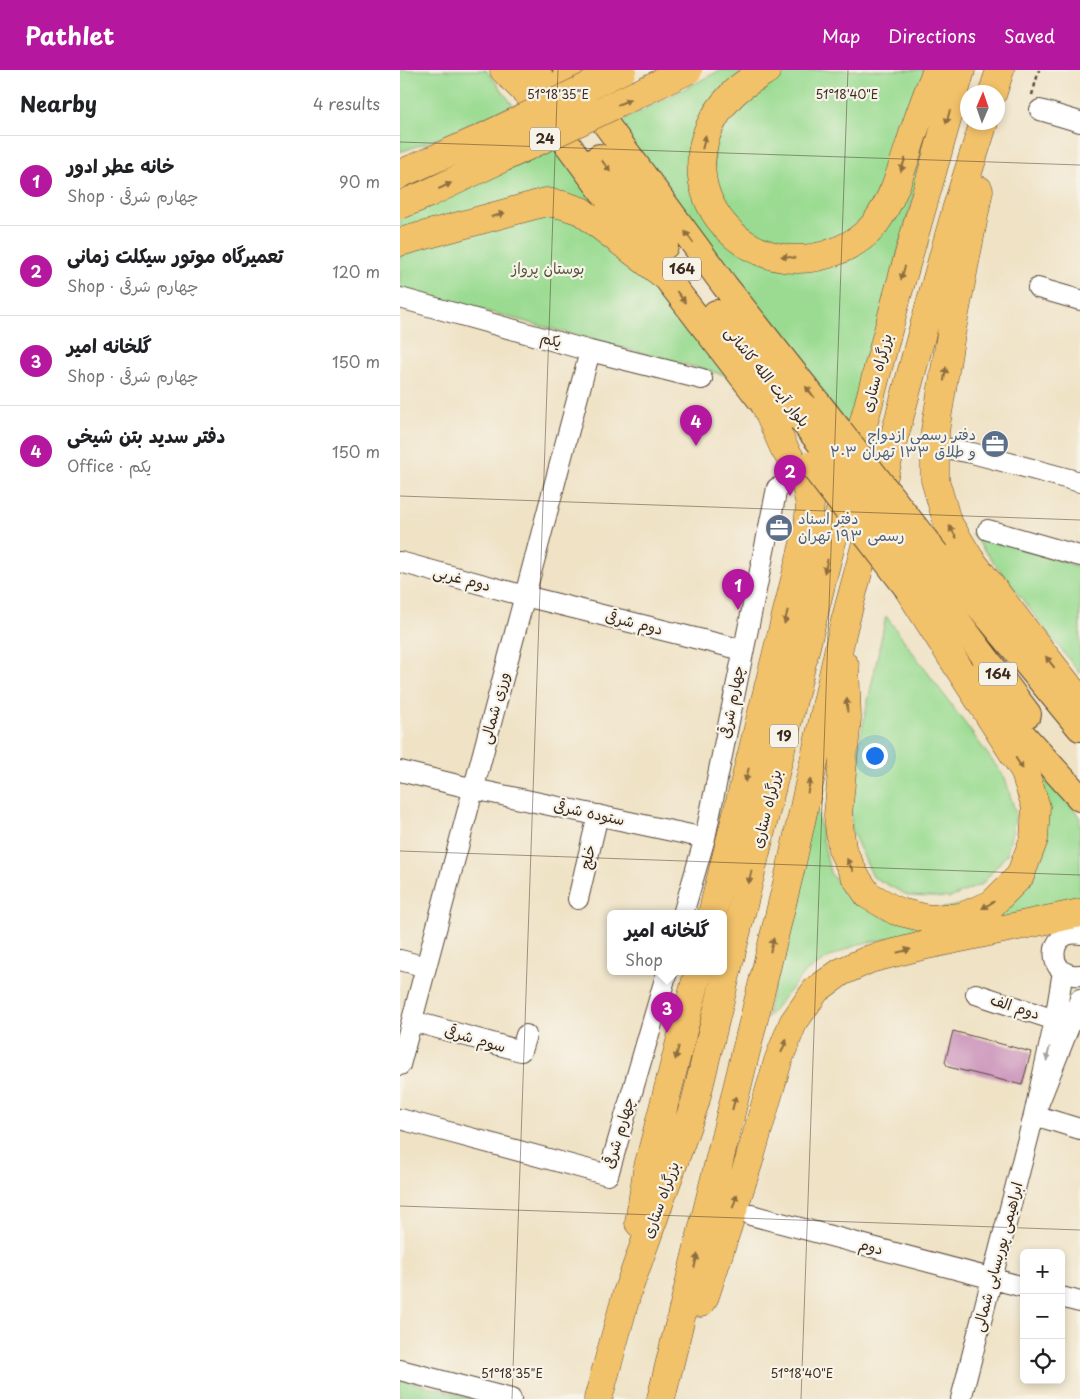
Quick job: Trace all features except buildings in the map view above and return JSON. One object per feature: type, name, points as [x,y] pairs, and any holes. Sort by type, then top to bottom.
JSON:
[{"type":"highway","points":[[504,70],[537,103]]},
{"type":"highway","name":"24","points":[[406,170],[622,70]]},
{"type":"highway","name":"24","points":[[400,205],[598,114],[688,70]]},
{"type":"highway","points":[[766,70],[731,95],[713,117],[705,136],[701,155],[702,176],[706,194],[714,212],[740,240],[760,250],[783,257],[805,259],[825,256],[845,248],[874,226],[887,205],[895,186],[936,70]]},
{"type":"highway","name":"بزرگراه ستاری","points":[[727,971],[825,568],[898,293],[961,70]]},
{"type":"highway","points":[[995,85],[1000,70]]},
{"type":"highway","name":"19","points":[[661,1399],[791,867],[843,629],[956,210],[982,130]]},
{"type":"highway","points":[[984,130],[981,177],[951,334],[934,446],[935,480],[947,521],[970,559],[1080,701]]},
{"type":"highway","points":[[400,242],[546,202],[581,211],[664,276]]},
{"type":"highway","points":[[713,910],[808,527],[810,505],[805,482],[784,448],[766,407]]},
{"type":"highway","points":[[843,629],[847,718],[838,816],[842,849],[855,876],[868,895],[896,911],[929,919],[961,917],[992,904],[1020,876],[1034,839],[1036,807],[1024,770],[921,572]]},
{"type":"highway","points":[[676,1342],[705,1296],[749,1161],[778,1061],[793,1023],[816,990],[841,972],[870,959],[922,946],[1080,913]]},
{"type":"highway","points":[[627,1293],[647,1171],[697,975]]},
{"type":"highway","name":"بزرگراه ستاری","points":[[598,1399],[627,1293],[695,1103],[726,975]]},
{"type":"main road","points":[[513,70],[664,276],[766,407],[825,447],[921,572],[1022,734],[1080,798]]},
{"type":"main road","name":"بلوار آیت الله کاشانی","points":[[535,70],[701,295],[825,447],[1035,723],[1080,774]]},
{"type":"main road","name":"بلوار آیت الله کاشانی","points":[[566,70],[725,286],[825,447]]},
{"type":"main road","name":"بلوار آیت الله کاشانی","points":[[921,572],[1080,728]]},
{"type":"street","points":[[1040,110],[1080,122]]},
{"type":"street","points":[[1038,288],[1080,300]]},
{"type":"street","name":"یکم","points":[[400,298],[590,351],[702,379]]},
{"type":"street","name":"ورزی شمالی","points":[[400,1065],[590,351]]},
{"type":"street","points":[[934,446],[972,453],[1080,482]]},
{"type":"street","name":"چهارم شرقی","points":[[684,910],[705,838],[777,488]]},
{"type":"street","points":[[988,530],[1080,556]]},
{"type":"street","name":"دوم غربی","points":[[400,562],[525,596]]},
{"type":"street","name":"دوم شرقی","points":[[525,596],[743,650]]},
{"type":"street","name":"ستوده شرقی","points":[[400,772],[705,838]]},
{"type":"street","name":"خلج","points":[[578,899],[598,815]]},
{"type":"street","points":[[1071,973],[1055,960],[1056,947],[1064,936],[1080,934]]},
{"type":"street","points":[[400,960],[426,967]]},
{"type":"street","name":"ابراهیمی پوربسابی شمالی","points":[[961,1399],[1034,1115],[1055,1020],[1071,973]]},
{"type":"street","name":"چهارم شرقی","points":[[400,1119],[608,1175],[666,975]]},
{"type":"street","name":"دوم الف","points":[[976,994],[1055,1020]]},
{"type":"street","name":"ابراهیمی پوربسابی شمالی","points":[[1034,1115],[1080,999]]},
{"type":"street","name":"سوم شرقی","points":[[412,1021],[521,1052],[526,1035]]},
{"type":"street","points":[[1034,1115],[1080,1129]]},
{"type":"street","name":"دوم","points":[[751,1215],[1020,1287]]},
{"type":"street","points":[[1065,1298],[1080,1302]]},
{"type":"street","points":[[400,1370],[511,1399]]},
{"type":"green space","points":[[400,70],[486,70],[513,105],[437,139],[400,152]]},
{"type":"green space","points":[[721,70],[756,70],[713,105],[716,228],[842,258],[948,70],[850,429],[615,124]]},
{"type":"green space","points":[[779,70],[926,70],[896,151],[865,221],[824,246],[793,246],[751,230],[740,220],[723,197],[714,173],[713,145],[745,95]]},
{"type":"green space","points":[[559,146],[623,233],[582,203],[400,234],[400,216]]},
{"type":"green space","name":"بوستان پرواز","points":[[523,215],[571,216],[658,281],[732,377],[400,288],[400,251]]},
{"type":"green space","points":[[971,533],[1080,567],[1080,674]]},
{"type":"green space","points":[[886,616],[1005,778],[1016,815],[1007,854],[982,884],[950,898],[909,896],[873,877],[852,831],[849,791]]},
{"type":"green space","points":[[1027,759],[1080,816],[1080,905],[927,938],[901,936],[859,944],[831,956],[804,973],[766,1019],[815,802],[830,873],[850,897],[886,919],[1018,894]]},
{"type":"green space","points":[[400,1379],[476,1399],[400,1399]]},
{"type":"place","name":"دفتر رسمی ازدواج ۲۰۳ و طلاق ۱۳۳ تهران","points":[[995,444]]},
{"type":"place","name":"دفتر سدید بتن شیخی","points":[[696,446]]},
{"type":"place","name":"تعمیرگاه موتور سیکلت زمانی","points":[[790,496]]},
{"type":"place","name":"دفتر اسناد رسمی ۱۹۳ تهران","points":[[779,528]]},
{"type":"place","name":"خانه عطر ادور","points":[[738,610]]},
{"type":"place","name":"گلخانه امیر","points":[[667,1033]]}]
